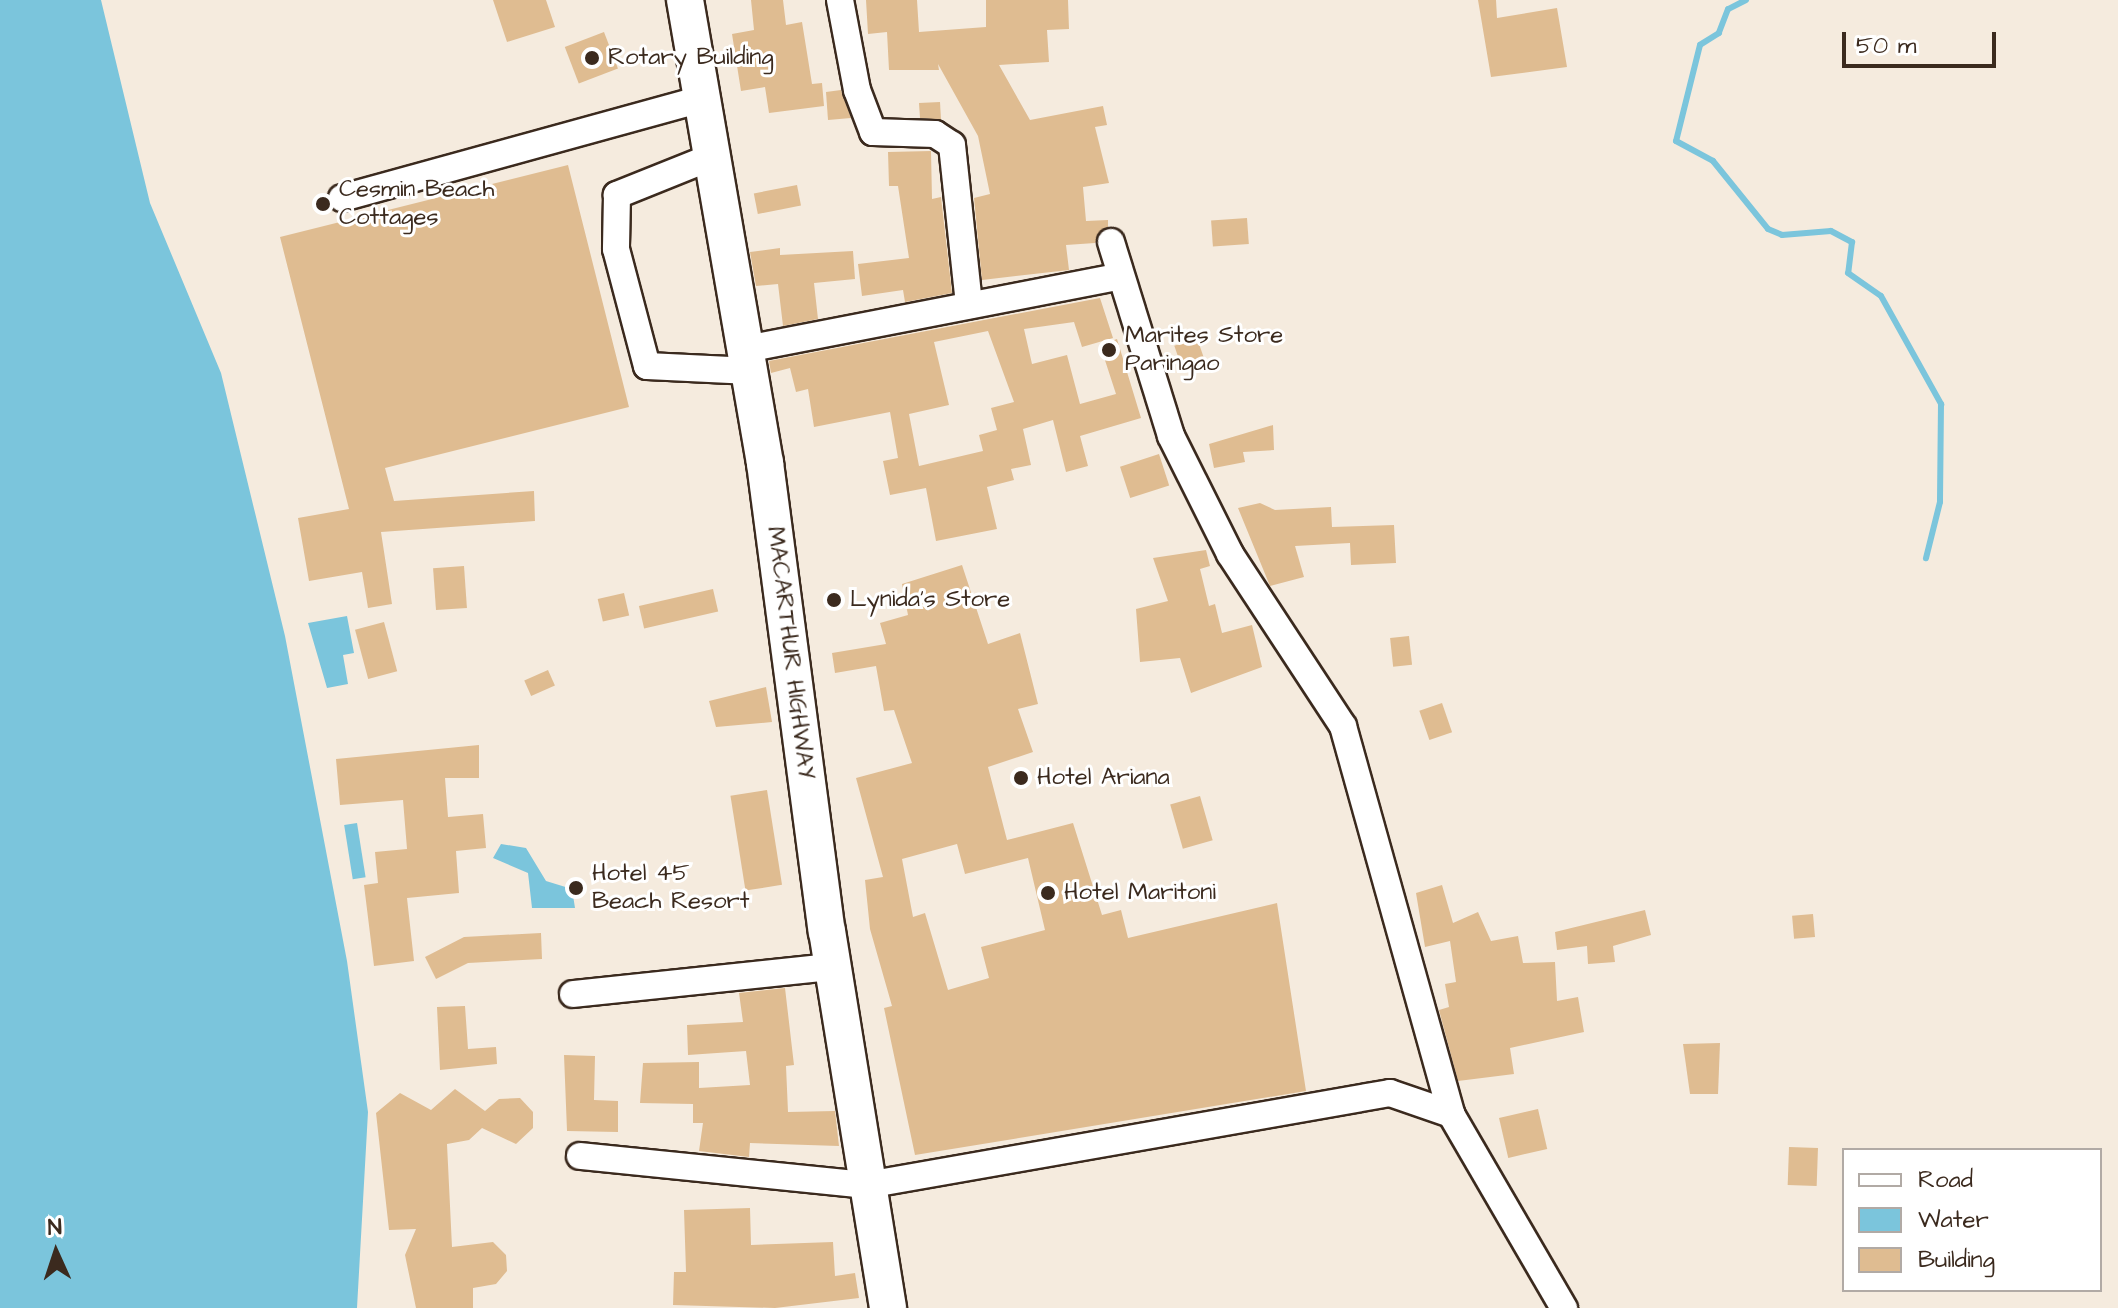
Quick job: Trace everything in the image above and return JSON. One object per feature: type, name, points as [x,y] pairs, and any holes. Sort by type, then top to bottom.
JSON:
[{"type":"highway","name":"MACARTHUR HIGHWAY","points":[[685,0],[705,98],[748,360],[832,967],[888,1308]]},
{"type":"street","points":[[840,0],[857,90],[873,132],[935,134],[952,145],[969,305]]},
{"type":"street","points":[[342,198],[705,98]]},
{"type":"street","points":[[714,156],[617,195],[616,249],[647,366],[748,360],[969,305],[1117,277]]},
{"type":"street","points":[[1111,242],[1117,277],[1171,436],[1201,497],[1343,726],[1451,1114],[1564,1308]]},
{"type":"street","points":[[573,994],[832,967]]},
{"type":"street","points":[[580,1156],[867,1185],[1390,1093],[1451,1114]]},
{"type":"water","points":[[0,0],[101,0],[150,203],[221,373],[285,636],[347,961],[368,1112],[357,1308],[0,1308]]},
{"type":"water","points":[[347,616],[354,653],[343,655],[348,684],[327,688],[308,623]]},
{"type":"water","points":[[357,823],[366,877],[353,879],[344,825]]},
{"type":"water","points":[[501,844],[526,848],[546,881],[572,889],[575,908],[532,908],[528,873],[493,858]]},
{"type":"building","points":[[493,0],[546,0],[555,27],[507,42]]},
{"type":"building","points":[[751,0],[783,0],[786,25],[802,22],[812,84],[822,83],[824,106],[769,113],[765,87],[741,91],[732,34],[754,30]]},
{"type":"building","points":[[866,0],[917,0],[919,32],[986,27],[986,0],[1068,0],[1069,29],[1047,30],[1049,62],[999,65],[1030,120],[1103,106],[1107,125],[1095,127],[1109,183],[1083,187],[1086,221],[1108,220],[1108,227],[1095,243],[1066,245],[1069,270],[982,280],[974,198],[990,194],[978,136],[938,64],[939,70],[889,70],[887,32],[868,34]]},
{"type":"building","points":[[1478,0],[1496,0],[1497,18],[1557,8],[1567,67],[1491,77]]},
{"type":"building","name":"Rotary Building","points":[[604,32],[618,68],[579,83],[565,47]]},
{"type":"building","points":[[841,90],[851,118],[828,120],[826,92]]},
{"type":"building","points":[[940,102],[941,120],[920,118],[919,103]]},
{"type":"building","points":[[931,151],[932,199],[941,197],[952,293],[905,302],[903,290],[862,296],[858,264],[909,258],[898,186],[889,186],[888,152]]},
{"type":"building","points":[[568,165],[629,407],[385,468],[394,501],[534,491],[535,521],[381,532],[392,604],[368,608],[362,572],[309,581],[298,518],[349,509],[280,237]]},
{"type":"building","points":[[797,185],[801,206],[758,214],[754,193]]},
{"type":"building","points":[[1247,218],[1249,244],[1213,246],[1211,221]]},
{"type":"building","points":[[780,248],[780,255],[853,251],[855,279],[814,283],[818,319],[783,326],[778,284],[756,286],[750,252]]},
{"type":"building","points":[[1100,298],[1113,338],[1082,347],[1074,322],[1024,329],[1032,364],[1067,355],[1080,404],[1116,394],[1100,345],[1117,339],[1141,418],[1080,436],[1088,466],[1066,472],[1053,420],[1023,429],[1031,465],[1011,469],[1014,480],[987,487],[997,529],[936,541],[926,488],[890,495],[883,461],[898,458],[890,412],[814,427],[808,389],[796,392],[790,368],[771,373],[769,361]],"holes":[[[988,331],[1014,402],[991,408],[997,430],[979,435],[983,451],[919,466],[909,414],[949,405],[934,342]]]},
{"type":"building","points":[[1197,338],[1206,364],[1183,372],[1174,346]]},
{"type":"building","points":[[1273,425],[1274,450],[1243,452],[1245,462],[1214,468],[1209,444]]},
{"type":"building","points":[[1159,454],[1169,485],[1130,498],[1120,467]]},
{"type":"building","points":[[1260,503],[1275,510],[1331,507],[1332,527],[1394,525],[1396,563],[1351,565],[1350,543],[1295,546],[1304,577],[1270,586],[1238,508]]},
{"type":"building","points":[[1206,550],[1210,566],[1200,569],[1209,606],[1215,604],[1222,633],[1252,625],[1262,667],[1191,693],[1180,658],[1140,662],[1136,609],[1168,601],[1153,558]]},
{"type":"building","points":[[962,565],[988,644],[1020,633],[1038,704],[1018,709],[1033,752],[988,767],[1007,840],[1073,823],[1102,915],[1121,910],[1128,938],[1277,903],[1306,1091],[915,1155],[884,1008],[892,1006],[870,929],[865,880],[883,877],[856,778],[912,763],[894,710],[884,711],[876,666],[835,673],[832,653],[886,644],[880,623],[908,615],[902,584]],"holes":[[[957,844],[965,874],[1028,858],[1045,930],[981,947],[989,978],[948,990],[925,913],[913,917],[902,859]]]},
{"type":"building","points":[[464,566],[467,608],[436,610],[433,568]]},
{"type":"building","points":[[713,589],[718,611],[644,629],[639,606]]},
{"type":"building","points":[[624,593],[629,615],[603,621],[598,599]]},
{"type":"building","points":[[384,622],[397,671],[368,679],[355,630]]},
{"type":"building","points":[[1409,636],[1412,665],[1393,667],[1390,638]]},
{"type":"building","points":[[548,670],[555,686],[531,696],[524,681]]},
{"type":"building","points":[[766,687],[772,722],[716,727],[709,701]]},
{"type":"building","points":[[1442,703],[1452,732],[1429,740],[1419,711]]},
{"type":"building","points":[[479,745],[479,778],[445,778],[448,817],[483,814],[486,848],[456,851],[459,893],[407,898],[414,961],[374,966],[364,885],[378,883],[375,852],[407,849],[403,800],[340,805],[336,759]]},
{"type":"building","points":[[767,790],[782,885],[745,891],[730,796]]},
{"type":"building","points":[[1200,796],[1213,840],[1183,849],[1170,805]]},
{"type":"building","points":[[1442,885],[1453,923],[1478,912],[1491,941],[1518,936],[1523,963],[1555,962],[1557,1001],[1578,997],[1584,1032],[1510,1048],[1514,1074],[1458,1081],[1439,1010],[1449,1007],[1445,984],[1456,982],[1450,941],[1425,947],[1416,893]]},
{"type":"building","points":[[1645,910],[1651,935],[1613,946],[1615,962],[1588,964],[1587,946],[1557,950],[1555,932]]},
{"type":"building","points":[[1813,914],[1815,937],[1794,939],[1792,916]]},
{"type":"building","points":[[541,933],[542,959],[468,963],[436,979],[425,957],[464,937]]},
{"type":"building","points":[[785,988],[794,1065],[786,1066],[788,1112],[835,1111],[839,1146],[750,1143],[749,1157],[699,1151],[703,1123],[693,1123],[693,1104],[640,1103],[643,1063],[699,1062],[699,1088],[750,1085],[746,1051],[688,1055],[687,1025],[743,1022],[739,993]]},
{"type":"building","points":[[465,1006],[468,1049],[496,1047],[497,1064],[440,1070],[437,1007]]},
{"type":"building","points":[[1720,1043],[1718,1094],[1690,1094],[1683,1044]]},
{"type":"building","points":[[564,1055],[595,1056],[594,1100],[618,1101],[618,1132],[567,1131]]},
{"type":"building","points":[[455,1089],[485,1111],[499,1099],[520,1098],[533,1112],[533,1128],[516,1144],[482,1128],[469,1140],[447,1144],[452,1247],[493,1242],[506,1255],[507,1271],[496,1284],[473,1288],[473,1308],[416,1308],[405,1255],[416,1229],[389,1230],[376,1113],[400,1093],[431,1110]]},
{"type":"building","points":[[1538,1109],[1547,1149],[1508,1158],[1499,1118]]},
{"type":"building","points":[[1789,1147],[1818,1148],[1817,1186],[1788,1185]]},
{"type":"building","points":[[750,1208],[751,1245],[833,1242],[835,1276],[855,1273],[859,1298],[775,1308],[673,1305],[674,1272],[686,1272],[684,1210]]},
{"type":"waterway","points":[[1746,0],[1728,9],[1719,33],[1700,45],[1676,141],[1713,161],[1768,229],[1782,235],[1831,231],[1852,242],[1848,273],[1881,296],[1941,404],[1940,502],[1926,558]]},
{"type":"place","name":"Rotary Building","points":[[592,58]]},
{"type":"place","name":"Cesmin Beach Cottages","points":[[323,204]]},
{"type":"place","name":"Marites Store Paringao","points":[[1109,350]]},
{"type":"place","name":"Lynida's Store","points":[[834,600]]},
{"type":"place","name":"Hotel Ariana","points":[[1021,778]]},
{"type":"place","name":"Hotel 45 Beach Resort","points":[[576,888]]},
{"type":"place","name":"Hotel Maritoni","points":[[1048,893]]}]
